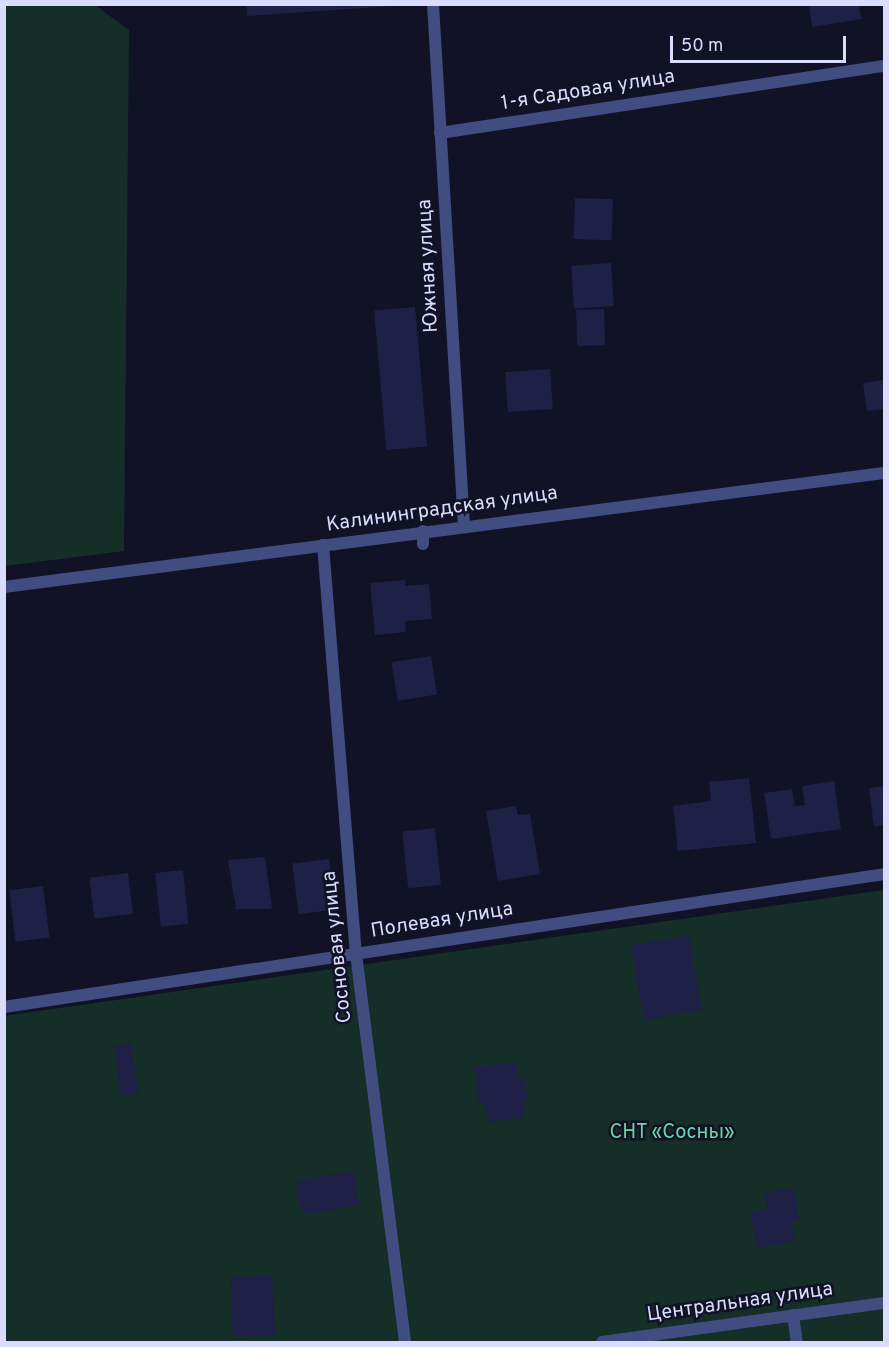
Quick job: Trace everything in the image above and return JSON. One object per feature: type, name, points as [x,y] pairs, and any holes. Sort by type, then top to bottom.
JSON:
[{"type":"street","name":"Южная улица","points":[[433,4],[464,526]]},
{"type":"street","name":"1-я Садовая улица","points":[[440,133],[885,66]]},
{"type":"street","name":"Калининградская улица","points":[[4,587],[323,545],[423,538],[464,526],[885,473]]},
{"type":"street","name":"Сосновая улица","points":[[323,545],[356,954],[405,1342]]},
{"type":"street","name":"Полевая улица","points":[[4,1007],[885,874]]},
{"type":"street","name":"Центральная улица","points":[[602,1342],[885,1303]]},
{"type":"street","points":[[794,1315],[797,1342]]},
{"type":"green space","points":[[4,5],[95,5],[129,30],[124,551],[5,566]]},
{"type":"green space","name":"СНТ «Сосны»","points":[[884,890],[884,1342],[5,1342],[4,1016]]},
{"type":"building","points":[[246,4],[393,4],[393,6],[247,16]]},
{"type":"building","points":[[809,4],[859,4],[861,19],[812,27]]},
{"type":"building","points":[[575,198],[613,199],[612,240],[574,239]]},
{"type":"building","points":[[611,263],[614,306],[574,309],[571,266]]},
{"type":"building","points":[[415,307],[427,446],[386,450],[374,311]]},
{"type":"building","points":[[604,309],[605,345],[577,346],[576,310]]},
{"type":"building","points":[[550,369],[553,409],[508,412],[505,372]]},
{"type":"building","points":[[884,380],[884,409],[867,411],[863,383]]},
{"type":"building","points":[[405,580],[405,586],[429,584],[432,619],[405,621],[406,632],[375,635],[370,583]]},
{"type":"building","points":[[431,656],[437,695],[398,701],[391,662]]},
{"type":"building","points":[[749,778],[756,843],[678,851],[673,806],[711,801],[709,782]]},
{"type":"building","points":[[834,781],[841,829],[771,839],[764,793],[792,789],[795,806],[805,805],[802,786]]},
{"type":"building","points":[[884,786],[884,825],[874,827],[869,788]]},
{"type":"building","points":[[516,806],[518,815],[530,814],[540,874],[498,881],[486,811]]},
{"type":"building","points":[[435,828],[441,885],[408,888],[402,831]]},
{"type":"building","points":[[265,857],[272,909],[236,909],[228,860]]},
{"type":"building","points":[[329,859],[335,910],[298,914],[292,864]]},
{"type":"building","points":[[183,870],[189,924],[161,927],[155,873]]},
{"type":"building","points":[[128,873],[133,914],[94,918],[89,878]]},
{"type":"building","points":[[43,886],[49,938],[16,942],[9,890]]},
{"type":"building","points":[[689,935],[702,1010],[644,1020],[631,945]]},
{"type":"building","points":[[132,1043],[138,1094],[120,1096],[114,1045]]},
{"type":"building","points":[[516,1063],[518,1077],[524,1078],[528,1099],[523,1101],[524,1117],[488,1122],[485,1103],[479,1103],[474,1067]]},
{"type":"building","points":[[354,1171],[359,1205],[306,1214],[300,1209],[295,1186],[304,1179]]},
{"type":"building","points":[[794,1188],[799,1220],[791,1221],[795,1242],[756,1248],[751,1212],[767,1209],[765,1192]]},
{"type":"building","points":[[272,1275],[275,1335],[233,1337],[230,1277]]}]
